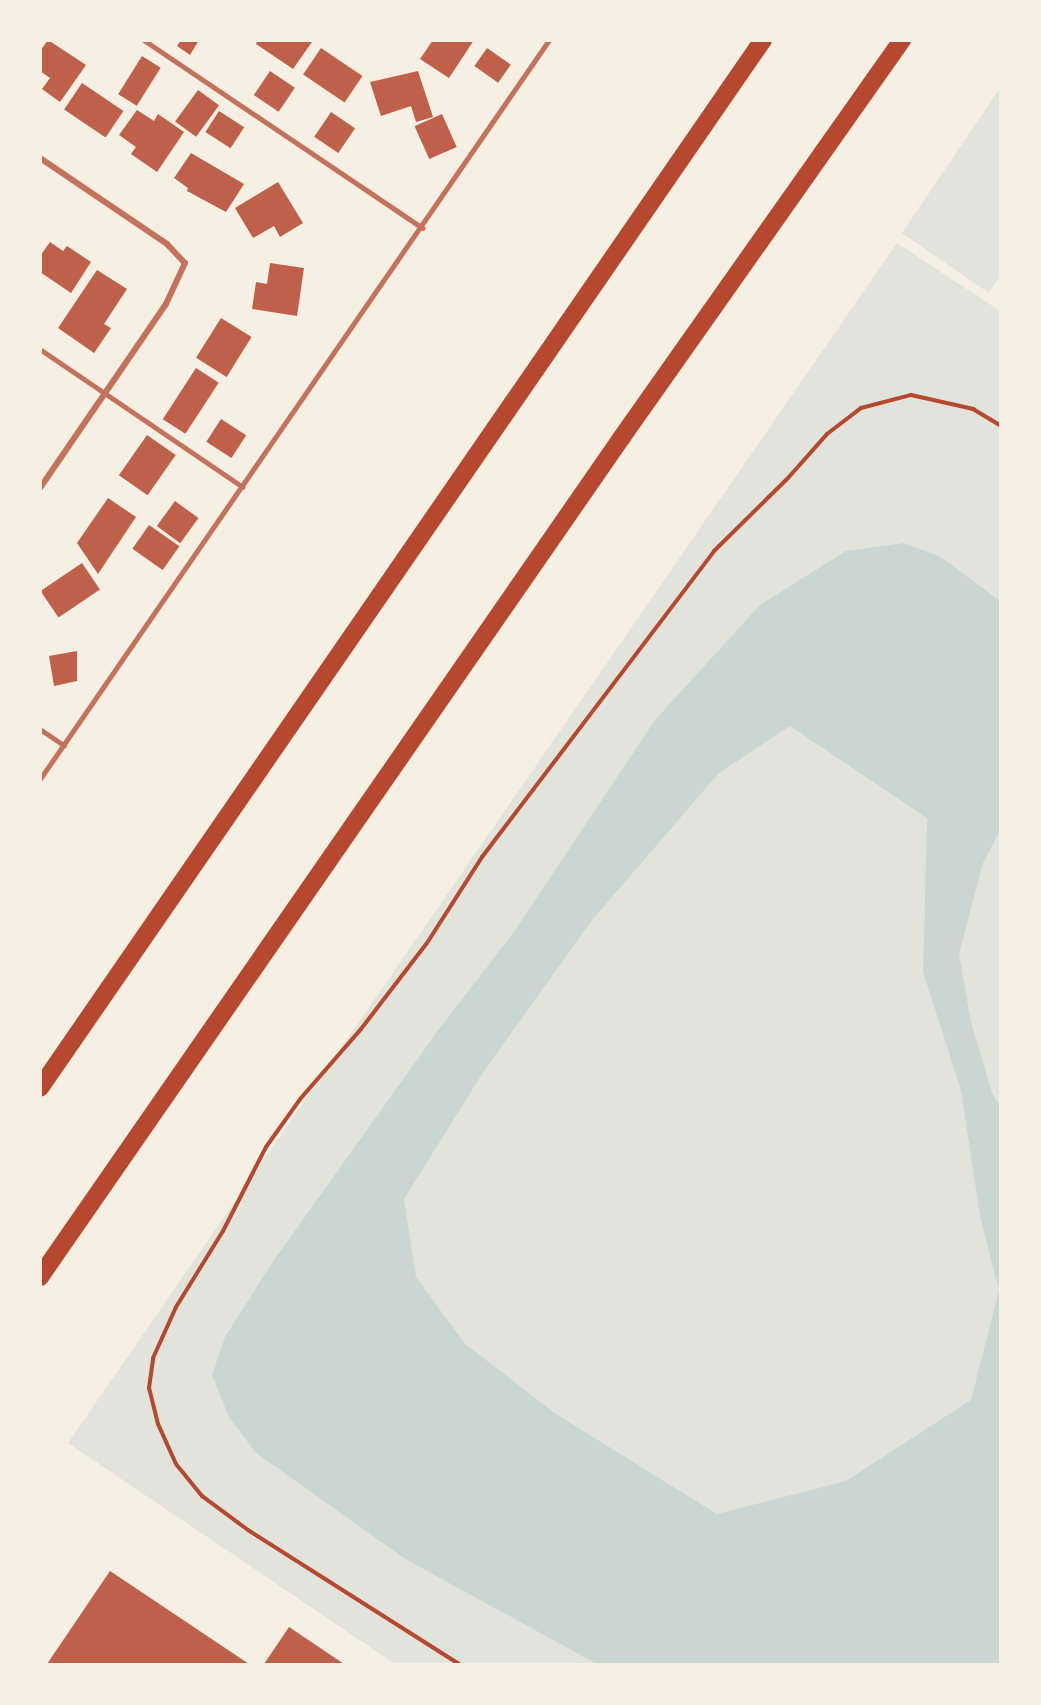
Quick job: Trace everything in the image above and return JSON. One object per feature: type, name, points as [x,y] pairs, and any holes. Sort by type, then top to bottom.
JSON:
[{"type":"highway","points":[[40,1088],[764,40]]},
{"type":"highway","points":[[40,1277],[622,437],[902,40]]},
{"type":"street","points":[[40,158],[167,244],[185,263],[165,304],[40,488]]},
{"type":"lane","points":[[144,40],[423,228]]},
{"type":"lane","points":[[40,779],[423,228],[549,40]]},
{"type":"lane","points":[[40,349],[243,487]]},
{"type":"lane","points":[[40,729],[64,745]]},
{"type":"path","points":[[459,1665],[248,1530],[202,1496],[177,1464],[158,1424],[149,1388],[153,1358],[176,1307],[223,1231],[266,1147],[300,1098],[361,1029],[427,942],[482,856],[714,551],[788,478],[827,434],[861,408],[911,395],[973,408],[1000,425]]},
{"type":"shaded area","points":[[1000,88],[1000,276],[989,293],[902,233]]},
{"type":"shaded area","points":[[897,243],[1000,311],[1000,1664],[395,1664],[68,1443]]},
{"type":"shaded area","points":[[904,543],[941,557],[1000,601],[1000,831],[983,863],[959,954],[971,1022],[992,1093],[1000,1105],[1000,1664],[597,1664],[407,1560],[256,1453],[229,1417],[212,1375],[225,1337],[272,1263],[439,1029],[514,932],[655,720],[760,605],[846,551]],"holes":[[[790,726],[927,818],[923,972],[961,1090],[980,1216],[999,1290],[971,1400],[846,1481],[717,1514],[556,1414],[465,1344],[416,1277],[404,1199],[482,1074],[592,920],[719,773]]]},
{"type":"building","points":[[48,40],[86,65],[60,102],[42,89],[50,78],[40,71],[40,51]]},
{"type":"building","points":[[181,40],[199,40],[190,55],[177,46]]},
{"type":"building","points":[[258,40],[310,40],[312,42],[293,69],[256,44]]},
{"type":"building","points":[[433,40],[474,40],[449,78],[420,59]]},
{"type":"building","points":[[321,48],[362,76],[345,102],[303,75]]},
{"type":"building","points":[[487,48],[511,65],[498,83],[474,66]]},
{"type":"building","points":[[142,56],[161,68],[137,106],[118,94]]},
{"type":"building","points":[[270,71],[295,88],[279,112],[254,95]]},
{"type":"building","points":[[418,71],[433,117],[416,122],[411,106],[381,116],[370,82]]},
{"type":"building","points":[[82,83],[123,111],[106,137],[64,110]]},
{"type":"building","points":[[198,90],[219,105],[196,137],[175,122]]},
{"type":"building","points":[[137,110],[154,121],[158,114],[184,132],[157,172],[131,154],[136,147],[119,135]]},
{"type":"building","points":[[219,111],[244,127],[231,148],[205,132]]},
{"type":"building","points":[[331,112],[355,128],[338,153],[314,137]]},
{"type":"building","points":[[442,114],[457,147],[429,159],[415,126]]},
{"type":"building","points":[[191,153],[244,184],[226,212],[187,191],[188,188],[174,178]]},
{"type":"building","points":[[278,182],[303,223],[280,237],[274,226],[253,238],[235,208]]},
{"type":"building","points":[[50,242],[63,251],[67,246],[91,262],[71,293],[40,272],[40,256]]},
{"type":"building","points":[[270,263],[304,268],[297,316],[252,309],[256,282],[267,284]]},
{"type":"building","points":[[97,270],[127,289],[104,324],[111,328],[94,353],[58,328]]},
{"type":"building","points":[[221,318],[252,337],[227,377],[196,358]]},
{"type":"building","points":[[196,368],[219,383],[185,434],[163,419]]},
{"type":"building","points":[[221,419],[246,435],[231,458],[206,442]]},
{"type":"building","points":[[147,435],[176,455],[148,495],[119,475]]},
{"type":"building","points":[[108,498],[136,517],[98,574],[77,543]]},
{"type":"building","points":[[175,501],[198,518],[180,543],[157,526]]},
{"type":"building","points":[[149,525],[179,546],[163,570],[132,549]]},
{"type":"building","points":[[82,563],[100,590],[58,617],[41,591]]},
{"type":"building","points":[[77,651],[77,681],[54,686],[49,656]]},
{"type":"building","points":[[110,1571],[249,1664],[47,1664]]},
{"type":"building","points":[[289,1627],[344,1664],[264,1664]]}]
